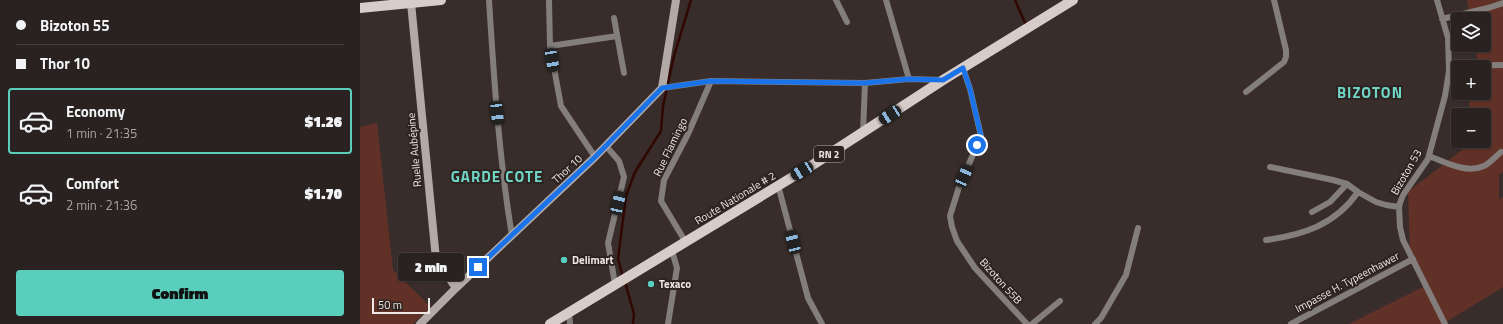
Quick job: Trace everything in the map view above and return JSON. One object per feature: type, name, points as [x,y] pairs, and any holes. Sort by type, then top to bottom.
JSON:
[{"type":"main road","points":[[360,8],[441,0]]},
{"type":"main road","name":"Route Nationale # 2","points":[[550,324],[778,186],[943,80],[1073,0]]},
{"type":"street","points":[[489,0],[496,97],[507,205],[512,236]]},
{"type":"street","points":[[549,0],[550,46],[561,106],[595,157]]},
{"type":"street","points":[[676,0],[662,88],[711,81],[865,83],[909,79],[943,80]]},
{"type":"street","points":[[836,0],[847,22]]},
{"type":"street","points":[[886,0],[909,79]]},
{"type":"street","points":[[1246,92],[1284,62],[1286,58],[1286,50],[1274,0]]},
{"type":"street","name":"Bizoton 53","points":[[1437,0],[1448,38],[1449,66],[1445,96],[1428,159],[1403,194],[1399,207],[1400,227],[1404,240],[1445,324]]},
{"type":"street","name":"Ruelle Aubépine","points":[[411,3],[436,260],[456,288]]},
{"type":"street","points":[[1442,19],[1503,3]]},
{"type":"street","points":[[614,18],[624,73]]},
{"type":"street","points":[[550,46],[617,36]]},
{"type":"street","points":[[1449,66],[1503,64]]},
{"type":"street","name":"Bizoton 55B","points":[[963,68],[970,89],[981,136],[959,187],[950,216],[952,227],[957,241],[975,268],[1027,324]]},
{"type":"street","name":"Rue Flamingo","points":[[685,241],[661,201],[664,180],[688,134],[711,81]]},
{"type":"street","points":[[863,132],[865,83]]},
{"type":"street","name":"Thor 10","points":[[420,324],[595,157],[662,88]]},
{"type":"street","points":[[606,146],[619,161],[624,177],[608,243],[616,284]]},
{"type":"street","points":[[1429,156],[1466,169],[1473,169],[1485,165],[1501,152]]},
{"type":"street","points":[[1270,167],[1347,184],[1358,192],[1386,206],[1399,207]]},
{"type":"street","points":[[1312,212],[1330,202],[1347,184]]},
{"type":"street","points":[[778,186],[808,298],[822,324]]},
{"type":"street","points":[[1266,240],[1287,238],[1315,229],[1329,221],[1351,202],[1358,192]]},
{"type":"street","points":[[1095,324],[1101,318],[1126,275],[1138,228]]},
{"type":"street","points":[[668,324],[677,268],[672,251]]},
{"type":"street","name":"Impasse H. Typeenhawer","points":[[1290,324],[1413,259]]},
{"type":"street","points":[[1032,324],[1060,301]]},
{"type":"street","points":[[569,312],[570,324]]},
{"type":"shaded area","points":[[1467,0],[1503,0],[1503,172],[1499,174],[1499,199],[1503,197],[1503,287],[1443,324],[1349,324],[1425,286],[1410,255],[1408,192],[1463,148],[1491,148],[1491,108],[1469,108],[1470,100],[1491,100],[1491,60],[1477,60],[1476,52],[1491,52],[1491,12],[1469,12]]},
{"type":"shaded area","points":[[377,123],[393,270],[431,307],[413,324],[360,324],[360,127]]},
{"type":"waterway","points":[[623,277],[618,259],[626,196],[635,172],[661,131],[663,106],[674,56],[691,0]]},
{"type":"waterway","points":[[1015,0],[1026,25]]},
{"type":"waterway","points":[[625,282],[634,314],[633,324]]},
{"type":"place","name":"Delimart","points":[[564,260]]},
{"type":"place","name":"Texaco","points":[[651,284]]},
{"type":"district","name":"BIZOTON","points":[[1370,93]]},
{"type":"district","name":"GARDE COTE","points":[[497,177]]},
{"type":"route","points":[[478,267],[595,157],[662,88],[711,81],[865,83],[909,79],[943,80],[963,68],[970,89],[981,136],[977,145]]}]
